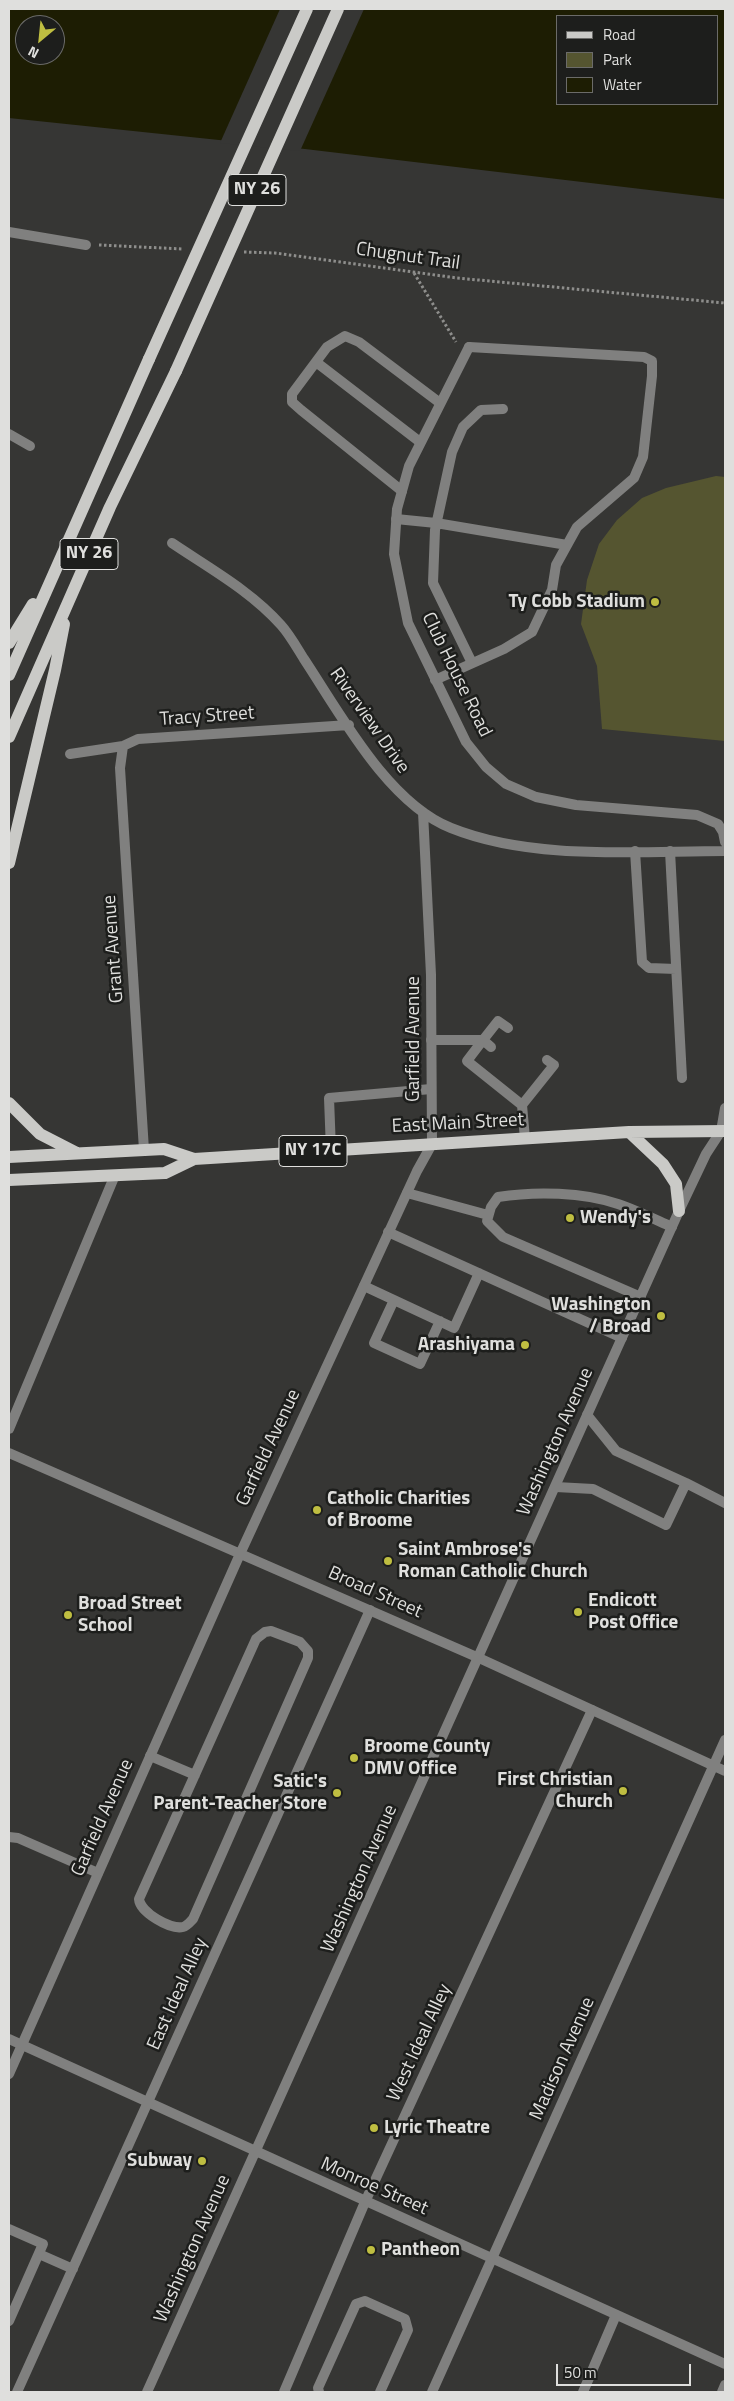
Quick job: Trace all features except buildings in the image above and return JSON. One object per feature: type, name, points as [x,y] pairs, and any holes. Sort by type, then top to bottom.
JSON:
[{"type":"main road","name":"NY 26","points":[[9,676],[307,9]]},
{"type":"main road","name":"NY 26","points":[[9,863],[55,670],[68,601],[110,507],[176,371],[338,9]]},
{"type":"main road","points":[[9,643],[60,559]]},
{"type":"main road","points":[[9,737],[68,601]]},
{"type":"main road","points":[[9,1103],[40,1134],[77,1153]]},
{"type":"main road","name":"East Main Street","points":[[9,1157],[164,1149],[194,1158],[629,1132],[723,1131]]},
{"type":"main road","points":[[629,1132],[663,1164],[676,1184],[679,1211]]},
{"type":"main road","name":"East Main Street","points":[[9,1180],[165,1172],[194,1158]]},
{"type":"street","points":[[9,232],[86,245]]},
{"type":"street","points":[[402,491],[292,402],[292,394],[327,347],[345,336],[359,342],[440,403]]},
{"type":"street","points":[[435,680],[504,649],[532,632],[552,590],[556,566],[577,528],[634,478],[643,457],[652,376],[652,361],[644,357],[467,352]]},
{"type":"street","name":"Club House Road","points":[[467,352],[409,466],[396,519],[394,554],[408,623],[466,742],[486,766],[506,784],[536,797],[576,805],[697,816],[718,824],[723,832],[725,842]]},
{"type":"street","points":[[316,362],[420,442]]},
{"type":"street","points":[[472,663],[433,583],[436,523],[452,452],[463,427],[481,410],[504,409]]},
{"type":"street","points":[[9,434],[30,446]]},
{"type":"street","points":[[396,519],[436,523],[567,545]]},
{"type":"street","name":"Riverview Drive","points":[[172,543],[259,602],[282,626],[380,770],[403,798],[450,828],[492,842],[558,850],[725,851]]},
{"type":"street","name":"Tracy Street","points":[[70,754],[123,746],[138,739],[349,725]]},
{"type":"street","name":"Grant Avenue","points":[[123,746],[120,768],[144,1150]]},
{"type":"street","name":"Garfield Avenue","points":[[9,2074],[240,1554],[388,1232],[432,1144],[431,974],[423,812]]},
{"type":"street","points":[[635,851],[642,962],[649,968],[676,969]]},
{"type":"street","points":[[670,851],[682,1078]]},
{"type":"street","points":[[508,1028],[498,1021],[487,1044],[467,1061],[522,1105]]},
{"type":"street","points":[[431,1040],[487,1044]]},
{"type":"street","points":[[525,1139],[522,1105],[534,1082],[554,1066],[547,1060]]},
{"type":"street","points":[[331,1150],[329,1098],[431,1089]]},
{"type":"street","name":"Washington Avenue","points":[[147,2392],[679,1211],[706,1154],[723,1131],[725,1108]]},
{"type":"street","points":[[9,1429],[115,1175]]},
{"type":"street","points":[[407,1193],[488,1215]]},
{"type":"street","points":[[640,1297],[503,1237],[486,1221],[490,1207],[498,1197],[522,1193],[589,1196],[618,1204],[672,1227]]},
{"type":"street","points":[[388,1232],[622,1338]]},
{"type":"street","points":[[364,1286],[454,1328],[479,1273]]},
{"type":"street","points":[[394,1300],[374,1343],[420,1364],[440,1321]]},
{"type":"street","points":[[587,1415],[616,1451],[725,1503]]},
{"type":"street","name":"Broad Street","points":[[9,1454],[479,1658],[725,1770]]},
{"type":"street","points":[[556,1487],[592,1489],[666,1525],[686,1483]]},
{"type":"street","name":"East Ideal Alley","points":[[17,2392],[370,1610]]},
{"type":"street","points":[[271,1631],[300,1642],[308,1651],[308,1658],[193,1919],[183,1927],[176,1927],[144,1911],[139,1899],[195,1775],[256,1639],[265,1632],[271,1631]]},
{"type":"street","name":"West Ideal Alley","points":[[284,2392],[365,2202],[592,1710]]},
{"type":"street","name":"Madison Avenue","points":[[432,2392],[725,1740]]},
{"type":"street","points":[[150,1756],[195,1775]]},
{"type":"street","points":[[9,1837],[18,1838],[98,1873]]},
{"type":"street","name":"Monroe Street","points":[[9,2039],[148,2104],[725,2364]]},
{"type":"street","points":[[9,2229],[43,2244],[9,2321]]},
{"type":"street","points":[[39,2254],[73,2269]]},
{"type":"street","points":[[319,2392],[318,2388],[356,2304],[365,2301],[405,2319],[408,2330],[380,2392]]},
{"type":"street","points":[[583,2392],[616,2315]]},
{"type":"street","points":[[722,2392],[725,2385]]},
{"type":"path","points":[[86,245],[186,249]]},
{"type":"path","name":"Chugnut Trail","points":[[235,251],[275,253],[414,272],[725,303]]},
{"type":"path","points":[[414,272],[467,352]]},
{"type":"green space","name":"Ty Cobb Stadium","points":[[716,476],[725,477],[725,741],[602,729],[597,666],[581,624],[587,580],[599,544],[617,520],[642,498],[666,488]]},
{"type":"water","points":[[9,9],[725,9],[725,199],[305,149],[9,118]]},
{"type":"pier","points":[[280,9],[364,9],[300,151],[220,143]]},
{"type":"place","name":"Ty Cobb Stadium","points":[[655,602]]},
{"type":"place","name":"Wendy's","points":[[570,1218]]},
{"type":"place","name":"Washington / Broad","points":[[661,1316]]},
{"type":"place","name":"Arashiyama","points":[[525,1345]]},
{"type":"place","name":"Catholic Charities of Broome","points":[[317,1510]]},
{"type":"place","name":"Saint Ambrose's Roman Catholic Church","points":[[388,1561]]},
{"type":"place","name":"Endicott Post Office","points":[[578,1612]]},
{"type":"place","name":"Broad Street School","points":[[68,1615]]},
{"type":"place","name":"Broome County DMV Office","points":[[354,1758]]},
{"type":"place","name":"First Christian Church","points":[[623,1791]]},
{"type":"place","name":"Satic's Parent-Teacher Store","points":[[337,1793]]},
{"type":"place","name":"Lyric Theatre","points":[[374,2128]]},
{"type":"place","name":"Subway","points":[[202,2161]]},
{"type":"place","name":"Pantheon","points":[[371,2250]]}]
